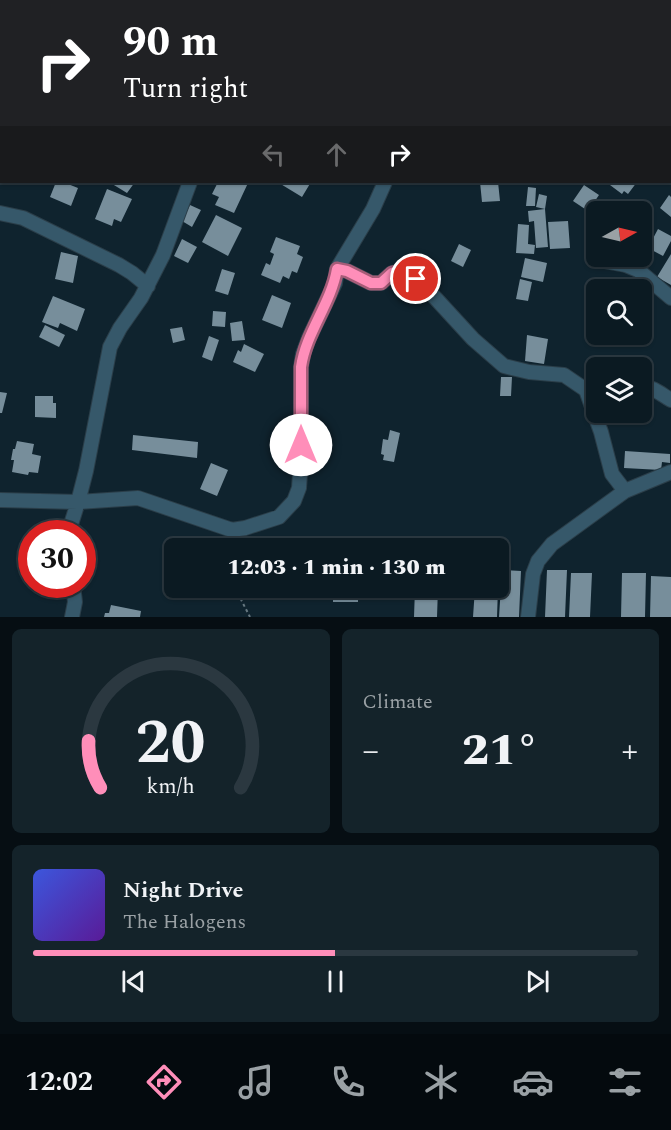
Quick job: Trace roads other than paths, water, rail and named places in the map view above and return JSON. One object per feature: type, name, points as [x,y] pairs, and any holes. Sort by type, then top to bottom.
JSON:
[{"type":"street","points":[[72,520],[110,347],[148,286],[163,255],[190,183]]},
{"type":"street","points":[[0,500],[78,502],[138,498],[232,530],[279,517],[294,501],[299,488],[303,354],[335,284],[337,269],[373,209],[386,183]]},
{"type":"street","points":[[0,213],[23,218],[119,265],[148,286]]},
{"type":"street","points":[[631,267],[638,270],[671,298]]},
{"type":"street","points":[[337,269],[347,271],[371,283],[381,283],[392,273],[401,271],[416,279],[428,290],[473,339],[504,366],[529,372],[564,375],[586,388]]},
{"type":"street","points":[[652,388],[671,400]]},
{"type":"street","points":[[600,423],[612,474],[625,491]]},
{"type":"street","points":[[528,617],[533,573],[538,561],[552,544],[625,491],[671,472]]},
{"type":"street","points":[[72,617],[75,598]]}]
